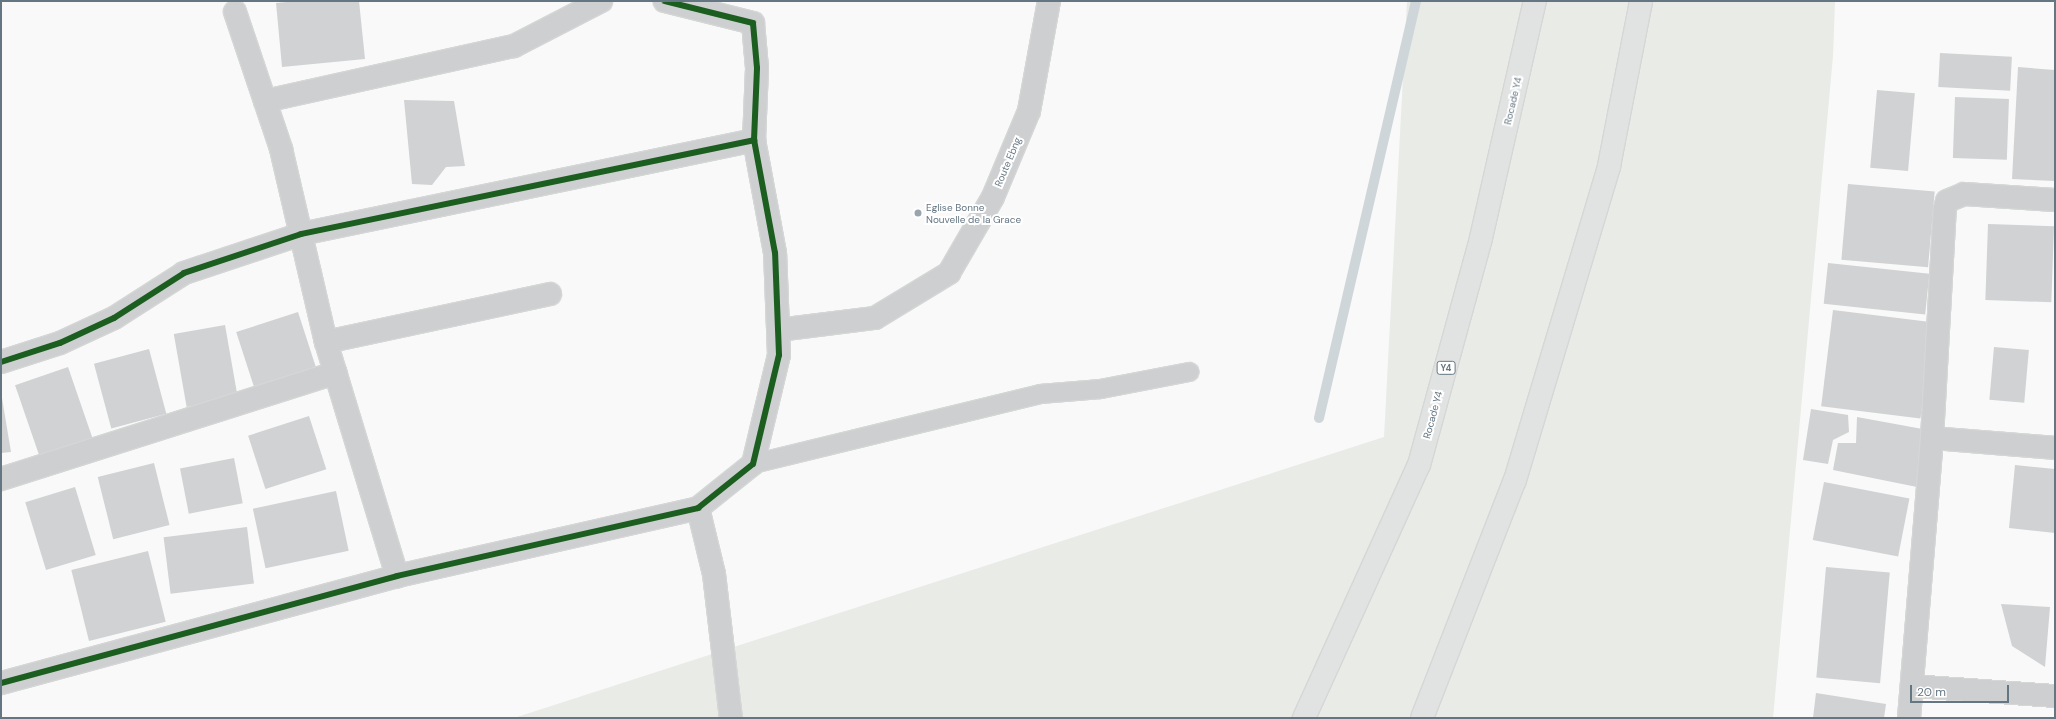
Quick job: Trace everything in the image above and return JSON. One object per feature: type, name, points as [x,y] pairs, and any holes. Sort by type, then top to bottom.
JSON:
[{"type":"highway","name":"Rocade Y4","points":[[1304,718],[1419,465],[1481,238],[1535,1]]},
{"type":"highway","points":[[1422,718],[1515,480],[1609,166],[1641,1]]},
{"type":"street","points":[[265,101],[514,46],[601,1]]},
{"type":"street","points":[[1,683],[397,576],[698,508],[753,464],[779,355],[775,254],[754,140],[757,68],[753,23],[665,1]]},
{"type":"street","name":"Route Ebng","points":[[778,330],[875,318],[949,273],[993,198],[1029,111],[1049,1]]},
{"type":"street","points":[[235,12],[281,149],[326,342],[397,576]]},
{"type":"street","points":[[1,362],[60,344],[114,318],[184,273],[301,234],[754,140]]},
{"type":"street","points":[[1909,718],[1932,438],[1948,201],[1964,194],[2055,200]]},
{"type":"street","points":[[326,342],[550,294]]},
{"type":"street","points":[[1,479],[336,373]]},
{"type":"street","points":[[1932,438],[2055,448]]},
{"type":"street","points":[[698,508],[714,574],[731,718]]},
{"type":"street","points":[[1912,686],[2055,696]]},
{"type":"lane","points":[[753,464],[1040,394],[1101,389],[1188,372]]},
{"type":"shaded area","points":[[1407,1],[1835,1],[1833,56],[1773,718],[514,718],[1384,437]]},
{"type":"building","points":[[297,1],[359,1],[365,59],[282,67],[276,3]]},
{"type":"building","points":[[1940,53],[2012,57],[2010,91],[1938,87]]},
{"type":"building","points":[[2018,67],[2055,70],[2055,181],[2012,179]]},
{"type":"building","points":[[1877,90],[1915,93],[1908,171],[1870,168]]},
{"type":"building","points":[[1955,97],[2009,99],[2007,160],[1953,158]]},
{"type":"building","points":[[404,100],[454,101],[465,166],[446,167],[432,185],[412,184]]},
{"type":"building","points":[[1848,184],[1935,192],[1928,267],[1841,260]]},
{"type":"building","points":[[1988,224],[2054,226],[2051,302],[1985,300]]},
{"type":"building","points":[[1828,263],[1929,274],[1925,314],[1824,304]]},
{"type":"building","points":[[1833,310],[1932,322],[1920,418],[1821,406]]},
{"type":"building","points":[[298,312],[317,372],[256,392],[236,332]]},
{"type":"building","points":[[225,325],[238,398],[187,407],[174,334]]},
{"type":"building","points":[[1994,347],[2029,350],[2024,403],[1989,400]]},
{"type":"building","points":[[149,349],[166,414],[111,428],[94,364]]},
{"type":"building","points":[[68,367],[93,441],[40,459],[15,385]]},
{"type":"building","points":[[1,392],[11,452],[1,453]]},
{"type":"building","points":[[1811,409],[1848,415],[1849,432],[1833,440],[1828,464],[1803,460]]},
{"type":"building","points":[[309,416],[326,469],[265,489],[248,436]]},
{"type":"building","points":[[1857,417],[1928,430],[1917,487],[1833,470],[1838,443],[1856,443]]},
{"type":"building","points":[[234,458],[243,503],[189,514],[180,468]]},
{"type":"building","points":[[154,463],[169,525],[113,539],[98,477]]},
{"type":"building","points":[[2015,465],[2055,469],[2055,533],[2009,528]]},
{"type":"building","points":[[1824,482],[1909,499],[1898,557],[1813,540]]},
{"type":"building","points":[[75,487],[96,555],[46,570],[25,502]]},
{"type":"building","points":[[336,491],[349,551],[266,568],[253,509]]},
{"type":"building","points":[[247,527],[254,584],[171,594],[164,537]]},
{"type":"building","points":[[148,551],[166,622],[89,641],[71,570]]},
{"type":"building","points":[[1826,567],[1890,573],[1880,683],[1816,678]]},
{"type":"building","points":[[2001,604],[2050,607],[2045,667],[2012,646]]},
{"type":"building","points":[[1816,693],[1886,704],[1884,718],[1813,718]]},
{"type":"waterway","points":[[1319,418],[1416,1]]},
{"type":"cycle path","points":[[1,683],[397,576],[698,508],[753,464],[779,355],[775,253],[754,140],[757,68],[753,23],[665,1]]},
{"type":"cycle path","points":[[1,362],[60,343],[114,318],[184,273],[301,234],[754,140]]},
{"type":"place","name":"Eglise Bonne Nouvelle de la Grace","points":[[918,213]]}]
